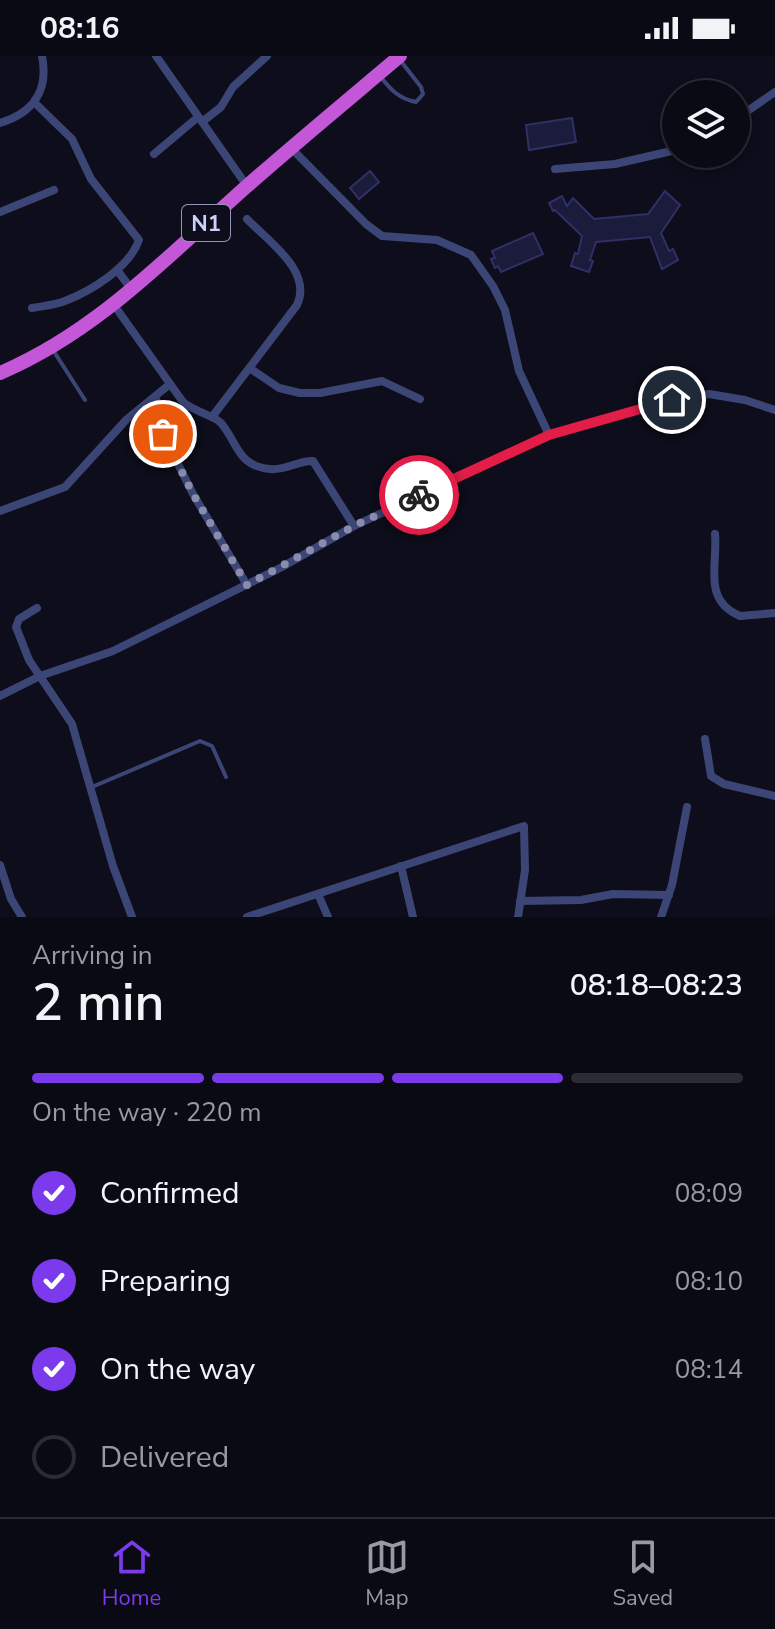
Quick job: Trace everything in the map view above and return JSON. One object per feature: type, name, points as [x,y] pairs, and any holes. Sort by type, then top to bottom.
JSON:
[{"type":"highway","name":"N1","points":[[0,373],[51,348],[114,305],[247,186],[399,57]]},
{"type":"street","points":[[0,123],[23,114],[35,103],[44,67],[42,56]]},
{"type":"street","points":[[156,56],[247,186]]},
{"type":"street","points":[[154,154],[221,107],[233,87],[267,56]]},
{"type":"street","points":[[750,109],[775,92]]},
{"type":"street","points":[[32,308],[63,302],[117,270],[139,240],[91,179],[72,139],[35,103]]},
{"type":"street","points":[[291,148],[366,224],[382,236],[437,240],[471,255],[493,286],[505,310],[519,371],[549,435]]},
{"type":"street","points":[[555,169],[615,164],[662,153]]},
{"type":"street","points":[[0,212],[54,190]]},
{"type":"street","points":[[212,417],[297,305],[301,290],[293,266],[247,219]]},
{"type":"street","points":[[117,270],[132,290]]},
{"type":"street","points":[[114,305],[170,384],[193,410],[222,424],[238,452],[256,466],[274,470],[313,461],[354,526]]},
{"type":"street","points":[[251,369],[279,388],[300,393],[320,393],[382,381],[420,399]]},
{"type":"street","points":[[0,511],[65,487],[127,419],[170,384]]},
{"type":"street","points":[[0,696],[40,676],[113,651],[247,585],[354,526],[549,435],[672,400],[709,394],[745,400],[775,410]]},
{"type":"street","points":[[156,398],[163,434],[193,494],[247,585]]},
{"type":"street","points":[[715,534],[713,581],[725,606],[740,616],[775,613]]},
{"type":"street","points":[[37,608],[19,619],[16,627],[29,660],[72,724],[113,866],[132,917]]},
{"type":"street","points":[[705,739],[711,776],[724,784],[775,796]]},
{"type":"street","points":[[661,917],[669,895],[687,807]]},
{"type":"street","points":[[247,917],[524,826],[525,870],[518,917]]},
{"type":"street","points":[[0,865],[11,899],[22,917]]},
{"type":"street","points":[[401,866],[413,917]]},
{"type":"street","points":[[318,894],[328,917]]},
{"type":"street","points":[[520,901],[581,900],[613,894],[669,895]]},
{"type":"lane","points":[[379,74],[392,91],[406,101],[421,99],[421,87],[399,57]]},
{"type":"lane","points":[[51,348],[85,400]]},
{"type":"lane","points":[[90,788],[200,741],[212,746],[226,777]]},
{"type":"building","points":[[572,118],[576,142],[529,150],[526,125]]},
{"type":"building","points":[[370,171],[379,182],[359,199],[350,188]]},
{"type":"building","points":[[665,191],[680,205],[661,233],[669,251],[673,249],[678,260],[662,269],[650,237],[596,242],[589,272],[571,266],[575,253],[578,254],[582,236],[553,211],[549,203],[562,196],[567,206],[573,198],[594,219],[648,214]]},
{"type":"building","points":[[533,233],[543,254],[501,272],[498,266],[495,268],[492,251]]},
{"type":"way so far","points":[[163,434],[193,494],[247,585],[354,526],[419,495]]},
{"type":"route","points":[[419,495],[549,435],[672,400]]}]
